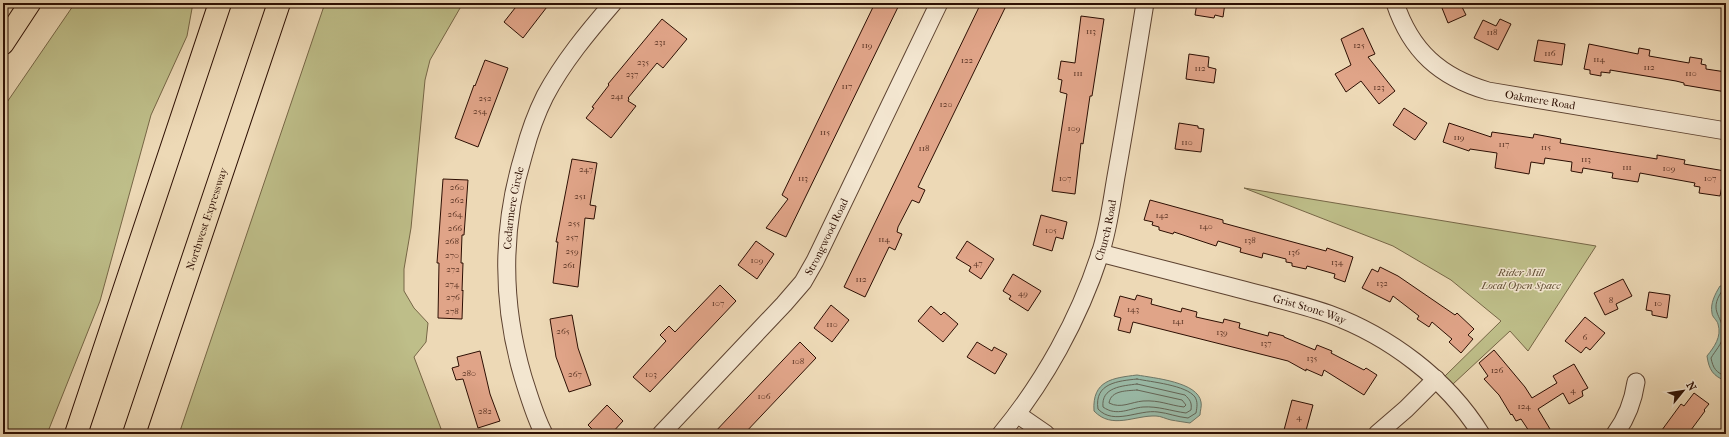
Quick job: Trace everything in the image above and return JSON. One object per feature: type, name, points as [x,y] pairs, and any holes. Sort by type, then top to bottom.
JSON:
[{"type":"highway","points":[[76,434],[220,3]]},
{"type":"highway","name":"Northwest Expressway","points":[[134,434],[279,3]]},
{"type":"main road","points":[[3,44],[30,3]]},
{"type":"street","name":"Cedarmere Circle","points":[[544,434],[527,391],[515,350],[509,313],[506,278],[506,239],[512,199],[530,133],[545,97],[565,64],[590,30],[613,3]]},
{"type":"street","name":"Strongwood Road","points":[[661,434],[784,304],[802,282],[815,260],[939,3]]},
{"type":"street","name":"Church Road","points":[[1001,434],[1018,414],[1047,369],[1072,321],[1100,253],[1128,106],[1145,3]]},
{"type":"street","name":"Oakmere Road","points":[[1395,3],[1408,34],[1419,48],[1433,64],[1465,84],[1488,91],[1726,131]]},
{"type":"street","name":"Grist Stone Way","points":[[1100,253],[1300,305],[1329,314],[1352,324],[1402,353],[1436,379],[1456,400],[1481,434]]},
{"type":"street","points":[[1377,434],[1406,409],[1436,379]]},
{"type":"street","points":[[1614,434],[1624,421],[1633,399],[1636,382]]},
{"type":"street","points":[[1018,414],[1046,434]]},
{"type":"green space","points":[[75,3],[193,3],[187,36],[151,115],[100,301],[47,434],[3,434],[3,108]]},
{"type":"green space","points":[[325,3],[463,3],[430,60],[425,80],[411,228],[404,269],[404,291],[414,308],[428,323],[426,342],[414,357],[443,434],[179,434]]},
{"type":"green space","name":"Rider Mill Local Open Space","points":[[1244,188],[1596,246],[1528,351],[1510,331],[1453,384],[1445,376],[1501,321],[1451,280],[1393,246]]},
{"type":"water","points":[[1720,286],[1726,286],[1726,381],[1712,372],[1707,356],[1715,345],[1719,333],[1717,321],[1712,314],[1712,306],[1713,299]]},
{"type":"water","points":[[1137,375],[1174,382],[1184,385],[1192,390],[1198,395],[1201,402],[1200,415],[1190,423],[1171,420],[1160,416],[1148,416],[1116,421],[1101,417],[1094,411],[1096,393],[1100,387],[1106,382],[1112,380]]},
{"type":"building","points":[[519,3],[550,3],[523,38],[504,22]]},
{"type":"building","points":[[875,3],[900,3],[786,237],[766,228],[788,199],[782,195]]},
{"type":"building","points":[[981,3],[996,3],[1005,8],[918,187],[925,190],[919,203],[912,200],[898,227],[897,232],[902,234],[895,250],[889,247],[865,297],[844,287]]},
{"type":"building","points":[[1197,3],[1225,3],[1223,17],[1215,15],[1214,18],[1195,15]]},
{"type":"building","points":[[1440,3],[1460,3],[1466,15],[1448,23]]},
{"type":"building","points":[[1081,16],[1104,19],[1092,96],[1090,96],[1083,144],[1081,143],[1075,194],[1052,191],[1067,94],[1060,92],[1062,80],[1058,79],[1061,61],[1075,63]]},
{"type":"building","points":[[662,19],[687,39],[663,68],[657,63],[628,98],[628,101],[636,106],[611,138],[586,118],[594,108],[592,107],[609,85],[608,84]]},
{"type":"building","points":[[1500,19],[1511,24],[1498,50],[1474,38],[1483,20],[1496,26]]},
{"type":"building","points":[[1363,28],[1375,54],[1368,57],[1395,91],[1379,104],[1361,81],[1346,92],[1335,74],[1351,65],[1341,39]]},
{"type":"building","points":[[1538,40],[1565,44],[1562,65],[1534,61]]},
{"type":"building","points":[[1589,44],[1638,54],[1639,48],[1650,50],[1649,56],[1689,63],[1690,57],[1702,59],[1701,64],[1706,65],[1706,69],[1726,72],[1726,92],[1684,85],[1684,83],[1676,81],[1610,70],[1610,73],[1601,72],[1601,76],[1590,74],[1590,70],[1584,69]]},
{"type":"building","points":[[1189,54],[1209,57],[1208,67],[1216,69],[1214,83],[1186,79]]},
{"type":"building","points":[[485,60],[508,68],[478,147],[455,138],[474,85],[475,86]]},
{"type":"building","points":[[1404,108],[1427,123],[1415,140],[1393,125]]},
{"type":"building","points":[[1179,123],[1198,126],[1198,128],[1204,129],[1201,152],[1175,149]]},
{"type":"building","points":[[1449,123],[1491,137],[1492,132],[1533,138],[1534,134],[1561,139],[1560,143],[1657,159],[1657,155],[1685,160],[1684,164],[1725,171],[1720,196],[1699,193],[1700,187],[1694,186],[1695,183],[1640,173],[1638,182],[1612,178],[1613,173],[1583,168],[1582,173],[1571,171],[1572,162],[1545,158],[1544,164],[1531,162],[1529,174],[1495,168],[1497,153],[1470,149],[1469,151],[1443,142]]},
{"type":"building","points":[[572,159],[597,163],[590,205],[596,206],[594,219],[585,218],[578,287],[553,283],[558,242],[556,242]]},
{"type":"building","points":[[443,179],[468,180],[464,235],[462,235],[462,319],[438,318],[439,263],[437,263]]},
{"type":"building","points":[[1150,200],[1223,220],[1223,223],[1326,251],[1327,248],[1353,257],[1345,282],[1334,278],[1335,274],[1307,266],[1306,269],[1292,266],[1292,263],[1286,262],[1286,259],[1263,253],[1262,258],[1240,252],[1241,248],[1218,241],[1216,246],[1174,232],[1173,234],[1159,230],[1159,227],[1152,225],[1153,222],[1144,220]]},
{"type":"building","points":[[1041,215],[1067,222],[1063,239],[1056,237],[1052,251],[1033,245]]},
{"type":"building","points":[[756,241],[774,254],[757,279],[738,265]]},
{"type":"building","points":[[967,241],[994,259],[981,279],[969,271],[971,267],[956,258]]},
{"type":"building","points":[[1380,267],[1398,276],[1455,315],[1457,313],[1474,329],[1468,335],[1473,339],[1461,353],[1449,342],[1452,339],[1432,322],[1429,327],[1417,319],[1419,316],[1393,296],[1390,302],[1362,288],[1372,269],[1378,272]]},
{"type":"building","points":[[1013,274],[1041,291],[1028,311],[1009,299],[1011,296],[1003,291]]},
{"type":"building","points":[[1623,279],[1632,296],[1616,304],[1618,309],[1605,315],[1594,293]]},
{"type":"building","points":[[720,285],[736,301],[650,392],[633,377],[666,341],[660,335],[669,326],[675,332]]},
{"type":"building","points":[[1649,292],[1670,295],[1667,318],[1652,315],[1652,311],[1646,310]]},
{"type":"building","points":[[1137,295],[1152,299],[1151,304],[1181,312],[1182,308],[1197,312],[1196,317],[1223,323],[1224,319],[1240,323],[1239,328],[1268,336],[1269,332],[1284,336],[1315,350],[1317,345],[1332,351],[1331,353],[1364,370],[1366,368],[1377,375],[1364,395],[1324,370],[1322,376],[1306,369],[1306,371],[1288,361],[1133,322],[1130,333],[1118,330],[1121,318],[1114,316],[1120,296],[1135,300]]},
{"type":"building","points":[[831,305],[849,320],[832,342],[814,328]]},
{"type":"building","points":[[931,306],[941,315],[944,312],[958,324],[943,342],[918,321]]},
{"type":"building","points":[[572,315],[578,348],[591,385],[569,392],[556,357],[550,319]]},
{"type":"building","points":[[1585,317],[1605,333],[1590,350],[1586,347],[1581,353],[1565,341]]},
{"type":"building","points":[[800,342],[816,358],[744,434],[713,434]]},
{"type":"building","points":[[977,342],[992,351],[994,347],[1007,354],[995,374],[967,357]]},
{"type":"building","points":[[1494,350],[1525,387],[1532,398],[1557,383],[1553,376],[1574,364],[1588,388],[1582,391],[1583,396],[1569,404],[1563,393],[1538,409],[1553,434],[1531,434],[1521,419],[1516,421],[1499,395],[1484,379],[1488,376],[1479,363]]},
{"type":"building","points":[[480,351],[490,394],[500,421],[478,428],[463,379],[456,380],[452,368],[459,366],[457,357]]},
{"type":"building","points":[[1694,393],[1709,404],[1688,434],[1659,434],[1681,404],[1684,406]]},
{"type":"building","points":[[1292,400],[1313,405],[1305,434],[1284,430]]},
{"type":"building","points":[[607,405],[623,421],[611,434],[597,434],[588,425]]}]
